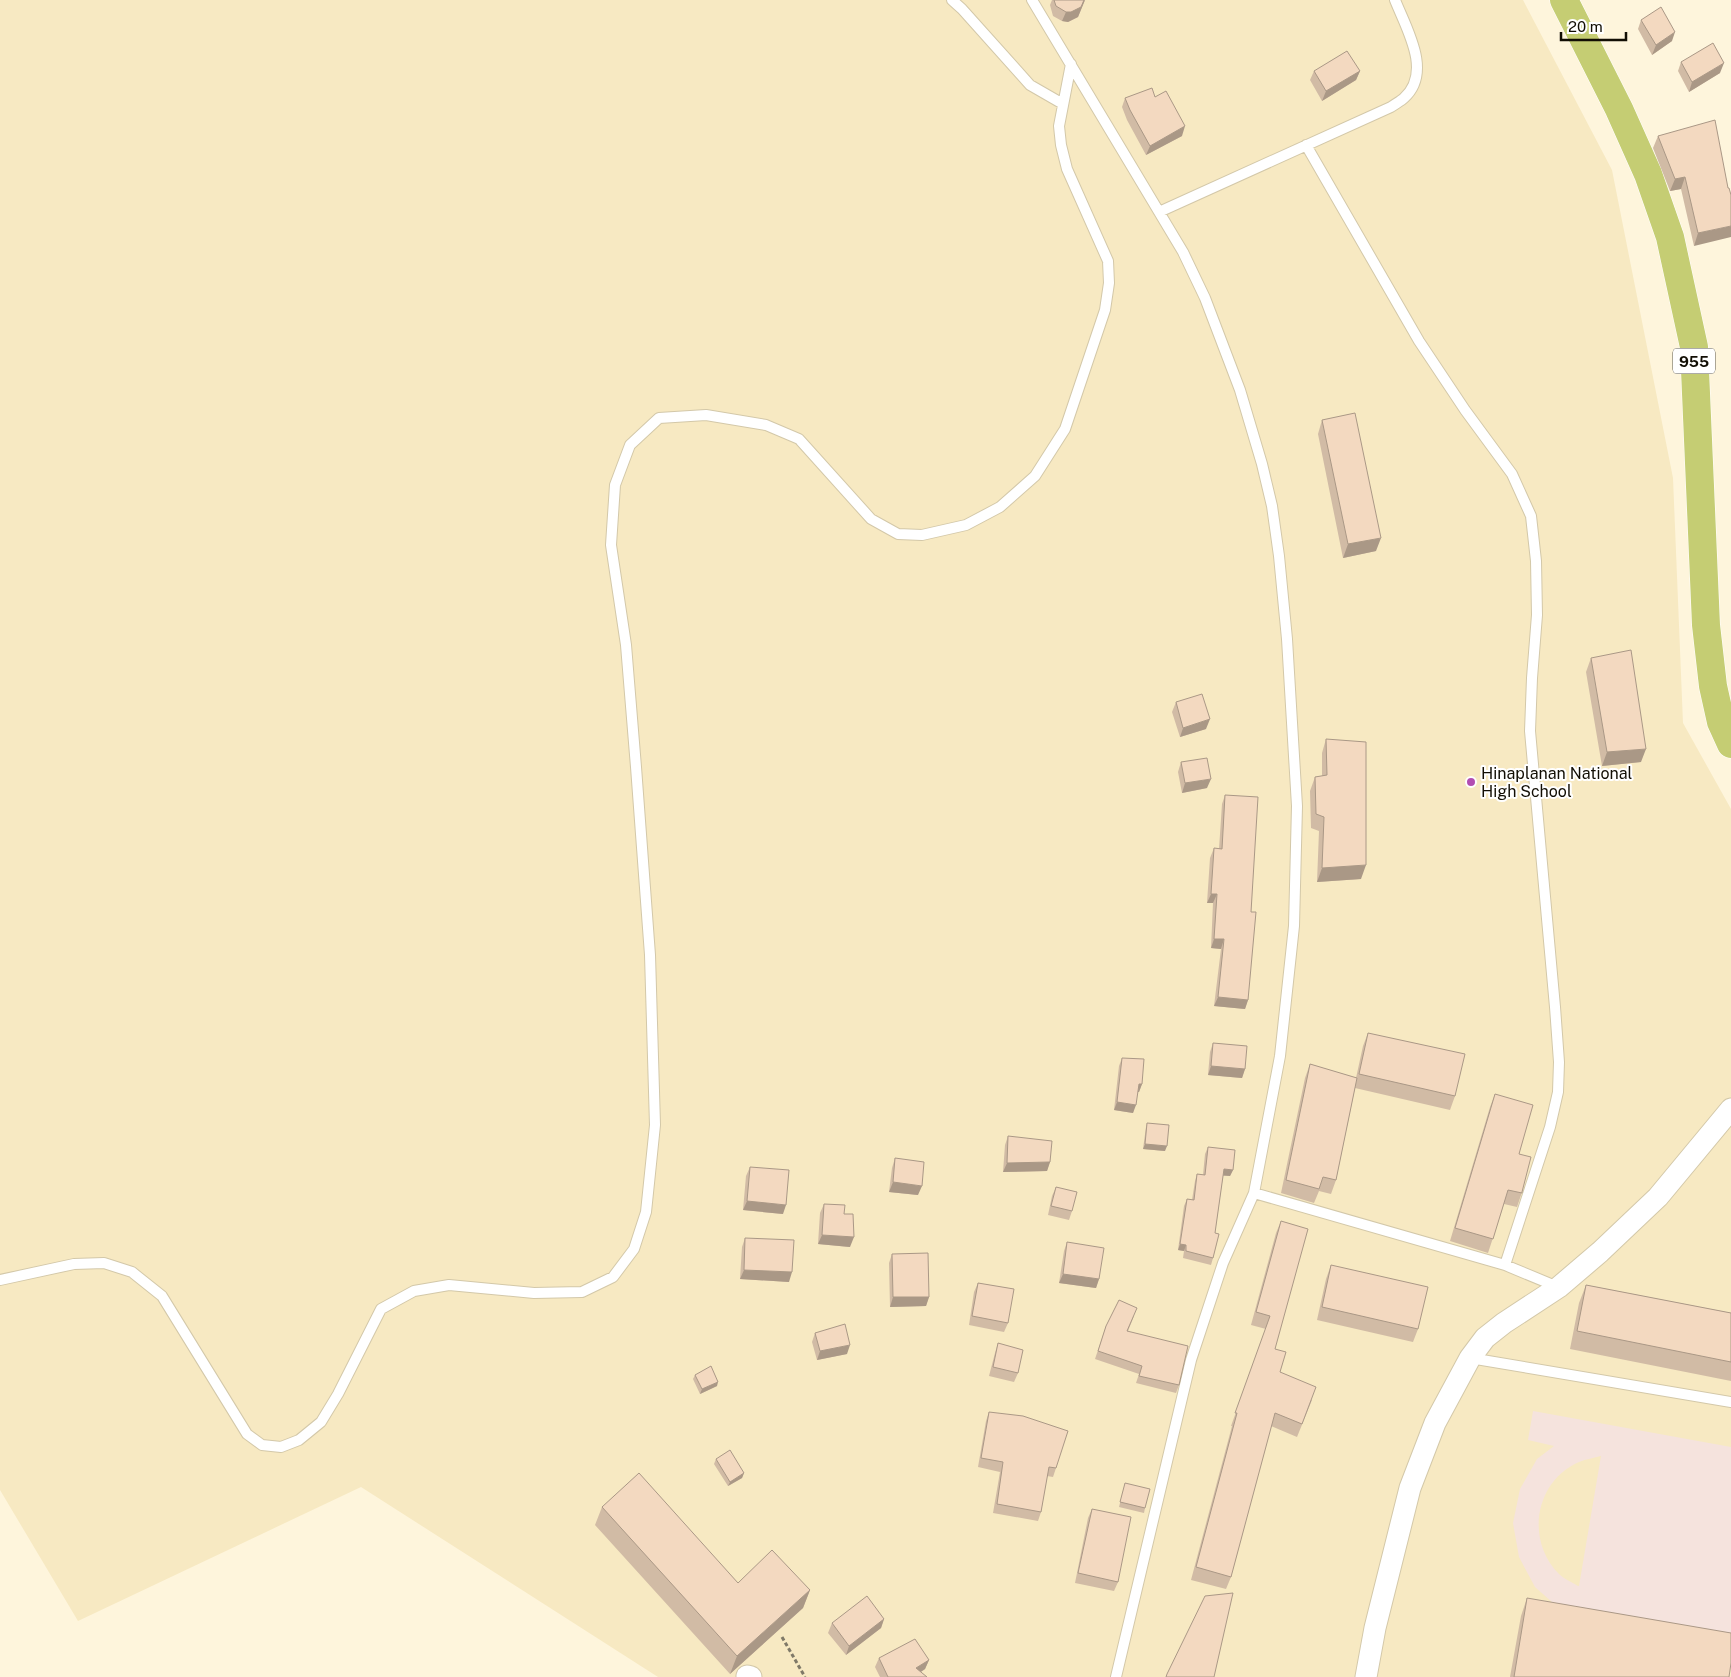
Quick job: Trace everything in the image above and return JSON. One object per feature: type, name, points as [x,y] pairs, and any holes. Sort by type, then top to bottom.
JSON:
[{"type":"main road","name":"955","points":[[1564,0],[1619,108],[1648,174],[1670,236],[1694,347],[1706,625],[1713,686],[1722,722],[1731,744]]},
{"type":"street","points":[[1366,1677],[1375,1628],[1410,1488],[1435,1423],[1470,1358],[1485,1338],[1504,1323],[1559,1288],[1658,1197],[1731,1109]]},
{"type":"lane","points":[[952,0],[1030,85],[1063,104]]},
{"type":"lane","points":[[1032,0],[1183,252],[1205,298],[1240,390],[1262,464],[1272,506],[1287,639],[1297,806],[1294,926],[1280,1056],[1254,1193],[1223,1263],[1191,1360],[1116,1677]]},
{"type":"lane","points":[[1159,212],[1391,107],[1405,98],[1413,86],[1417,74],[1417,59],[1395,0]]},
{"type":"lane","points":[[0,1280],[74,1264],[104,1263],[132,1272],[162,1296],[247,1434],[262,1445],[281,1447],[299,1440],[321,1422],[338,1394],[381,1309],[414,1291],[449,1285],[534,1293],[582,1292],[613,1277],[634,1249],[646,1212],[655,1125],[650,955],[636,767],[626,645],[611,545],[615,485],[630,445],[659,418],[706,415],[766,425],[799,439],[872,519],[898,534],[922,535],[966,525],[1000,507],[1035,476],[1065,429],[1105,310],[1108,292],[1108,261],[1067,169],[1061,145],[1059,126],[1071,64]]},
{"type":"lane","points":[[1306,145],[1419,341],[1465,410],[1512,474],[1531,516],[1536,561],[1536,615],[1530,731],[1555,1007],[1559,1062],[1558,1092],[1550,1127],[1506,1265]]},
{"type":"lane","points":[[1254,1193],[1506,1265],[1559,1288]]},
{"type":"lane","points":[[1470,1358],[1731,1402]]},
{"type":"path","points":[[782,1636],[805,1677]]},
{"type":"shaded area","points":[[0,0],[1523,0],[1612,170],[1673,478],[1683,723],[1731,809],[1731,1677],[658,1677],[361,1487],[78,1621],[0,1490]]},
{"type":"shaded area","points":[[1533,1411],[1731,1447],[1731,1640],[1561,1610],[1535,1587],[1519,1557],[1513,1523],[1520,1489],[1537,1459],[1554,1446],[1528,1440]],"holes":[[[1601,1456],[1579,1586],[1561,1576],[1548,1560],[1542,1545],[1539,1529],[1540,1512],[1544,1497],[1564,1471],[1579,1462]]]},
{"type":"building","points":[[1054,0],[1084,0],[1081,7],[1071,12],[1066,12],[1056,6]]},
{"type":"building","points":[[1661,7],[1675,32],[1656,45],[1641,20]]},
{"type":"building","points":[[1713,43],[1724,63],[1692,82],[1681,62]]},
{"type":"building","points":[[1347,51],[1360,71],[1326,91],[1314,71]]},
{"type":"building","points":[[1152,88],[1155,97],[1166,91],[1185,126],[1150,146],[1125,98]]},
{"type":"building","points":[[1715,120],[1731,195],[1731,226],[1698,233],[1685,177],[1675,179],[1658,136]]},
{"type":"building","points":[[1355,413],[1381,538],[1348,544],[1322,420]]},
{"type":"building","points":[[1631,650],[1646,749],[1607,752],[1591,658]]},
{"type":"building","points":[[1202,694],[1210,719],[1183,728],[1176,702]]},
{"type":"building","points":[[1326,739],[1366,742],[1366,865],[1322,868],[1324,817],[1316,814],[1315,777],[1327,775]]},
{"type":"building","points":[[1207,758],[1211,779],[1185,783],[1181,762]]},
{"type":"building","points":[[1225,795],[1258,797],[1251,912],[1256,912],[1248,1000],[1218,997],[1224,939],[1214,939],[1217,894],[1211,894],[1214,848],[1222,849]]},
{"type":"building","points":[[1368,1033],[1465,1054],[1455,1096],[1359,1074]]},
{"type":"building","points":[[1213,1043],[1247,1046],[1245,1069],[1211,1066]]},
{"type":"building","points":[[1122,1058],[1144,1059],[1142,1084],[1139,1084],[1136,1105],[1117,1102]]},
{"type":"building","points":[[1310,1064],[1357,1078],[1336,1180],[1323,1177],[1319,1189],[1286,1180]]},
{"type":"building","points":[[1495,1094],[1533,1105],[1519,1154],[1531,1157],[1522,1193],[1508,1190],[1493,1239],[1455,1228]]},
{"type":"building","points":[[1147,1123],[1169,1125],[1167,1146],[1145,1144]]},
{"type":"building","points":[[1008,1136],[1052,1141],[1050,1162],[1007,1163]]},
{"type":"building","points":[[1208,1147],[1235,1150],[1233,1170],[1224,1169],[1215,1233],[1219,1234],[1213,1258],[1186,1251],[1186,1245],[1180,1244],[1187,1199],[1194,1200],[1197,1174],[1205,1175]]},
{"type":"building","points":[[895,1158],[924,1162],[922,1186],[893,1182]]},
{"type":"building","points":[[750,1167],[789,1170],[786,1205],[747,1201]]},
{"type":"building","points":[[1056,1187],[1077,1192],[1072,1211],[1051,1206]]},
{"type":"building","points":[[824,1204],[845,1205],[844,1214],[853,1214],[854,1237],[822,1235]]},
{"type":"building","points":[[1281,1221],[1308,1229],[1275,1349],[1286,1352],[1280,1372],[1316,1387],[1302,1424],[1275,1413],[1231,1577],[1196,1567],[1237,1413],[1235,1413],[1270,1316],[1256,1312]]},
{"type":"building","points":[[745,1238],[794,1240],[792,1272],[744,1270]]},
{"type":"building","points":[[1067,1242],[1104,1248],[1099,1279],[1063,1274]]},
{"type":"building","points":[[928,1253],[929,1297],[893,1297],[892,1254]]},
{"type":"building","points":[[1331,1265],[1428,1287],[1418,1329],[1322,1307]]},
{"type":"building","points":[[978,1283],[1014,1289],[1008,1323],[972,1316]]},
{"type":"building","points":[[1586,1285],[1731,1313],[1731,1362],[1577,1331]]},
{"type":"building","points":[[1119,1300],[1137,1308],[1127,1331],[1188,1346],[1179,1385],[1139,1376],[1142,1366],[1098,1351],[1106,1326]]},
{"type":"building","points":[[845,1324],[850,1345],[820,1351],[815,1333]]},
{"type":"building","points":[[998,1343],[1023,1350],[1018,1373],[993,1367]]},
{"type":"building","points":[[711,1366],[718,1382],[702,1389],[695,1375]]},
{"type":"building","points":[[989,1412],[1023,1416],[1068,1431],[1056,1468],[1049,1467],[1041,1512],[997,1504],[1003,1462],[981,1458]]},
{"type":"building","points":[[730,1450],[744,1473],[730,1482],[716,1459]]},
{"type":"building","points":[[639,1473],[738,1583],[772,1550],[810,1590],[737,1656],[602,1507]]},
{"type":"building","points":[[1125,1483],[1150,1489],[1145,1508],[1120,1502]]},
{"type":"building","points":[[1092,1509],[1131,1517],[1118,1582],[1078,1573]]},
{"type":"building","points":[[1233,1593],[1214,1677],[1166,1677],[1205,1596]]},
{"type":"building","points":[[867,1596],[884,1619],[849,1646],[832,1623]]},
{"type":"building","points":[[1527,1598],[1731,1633],[1729,1677],[1514,1677]]},
{"type":"building","points":[[915,1639],[929,1660],[916,1668],[927,1677],[888,1677],[879,1658]]},
{"type":"place","name":"Hinaplanan National High School","points":[[1471,782]]}]
